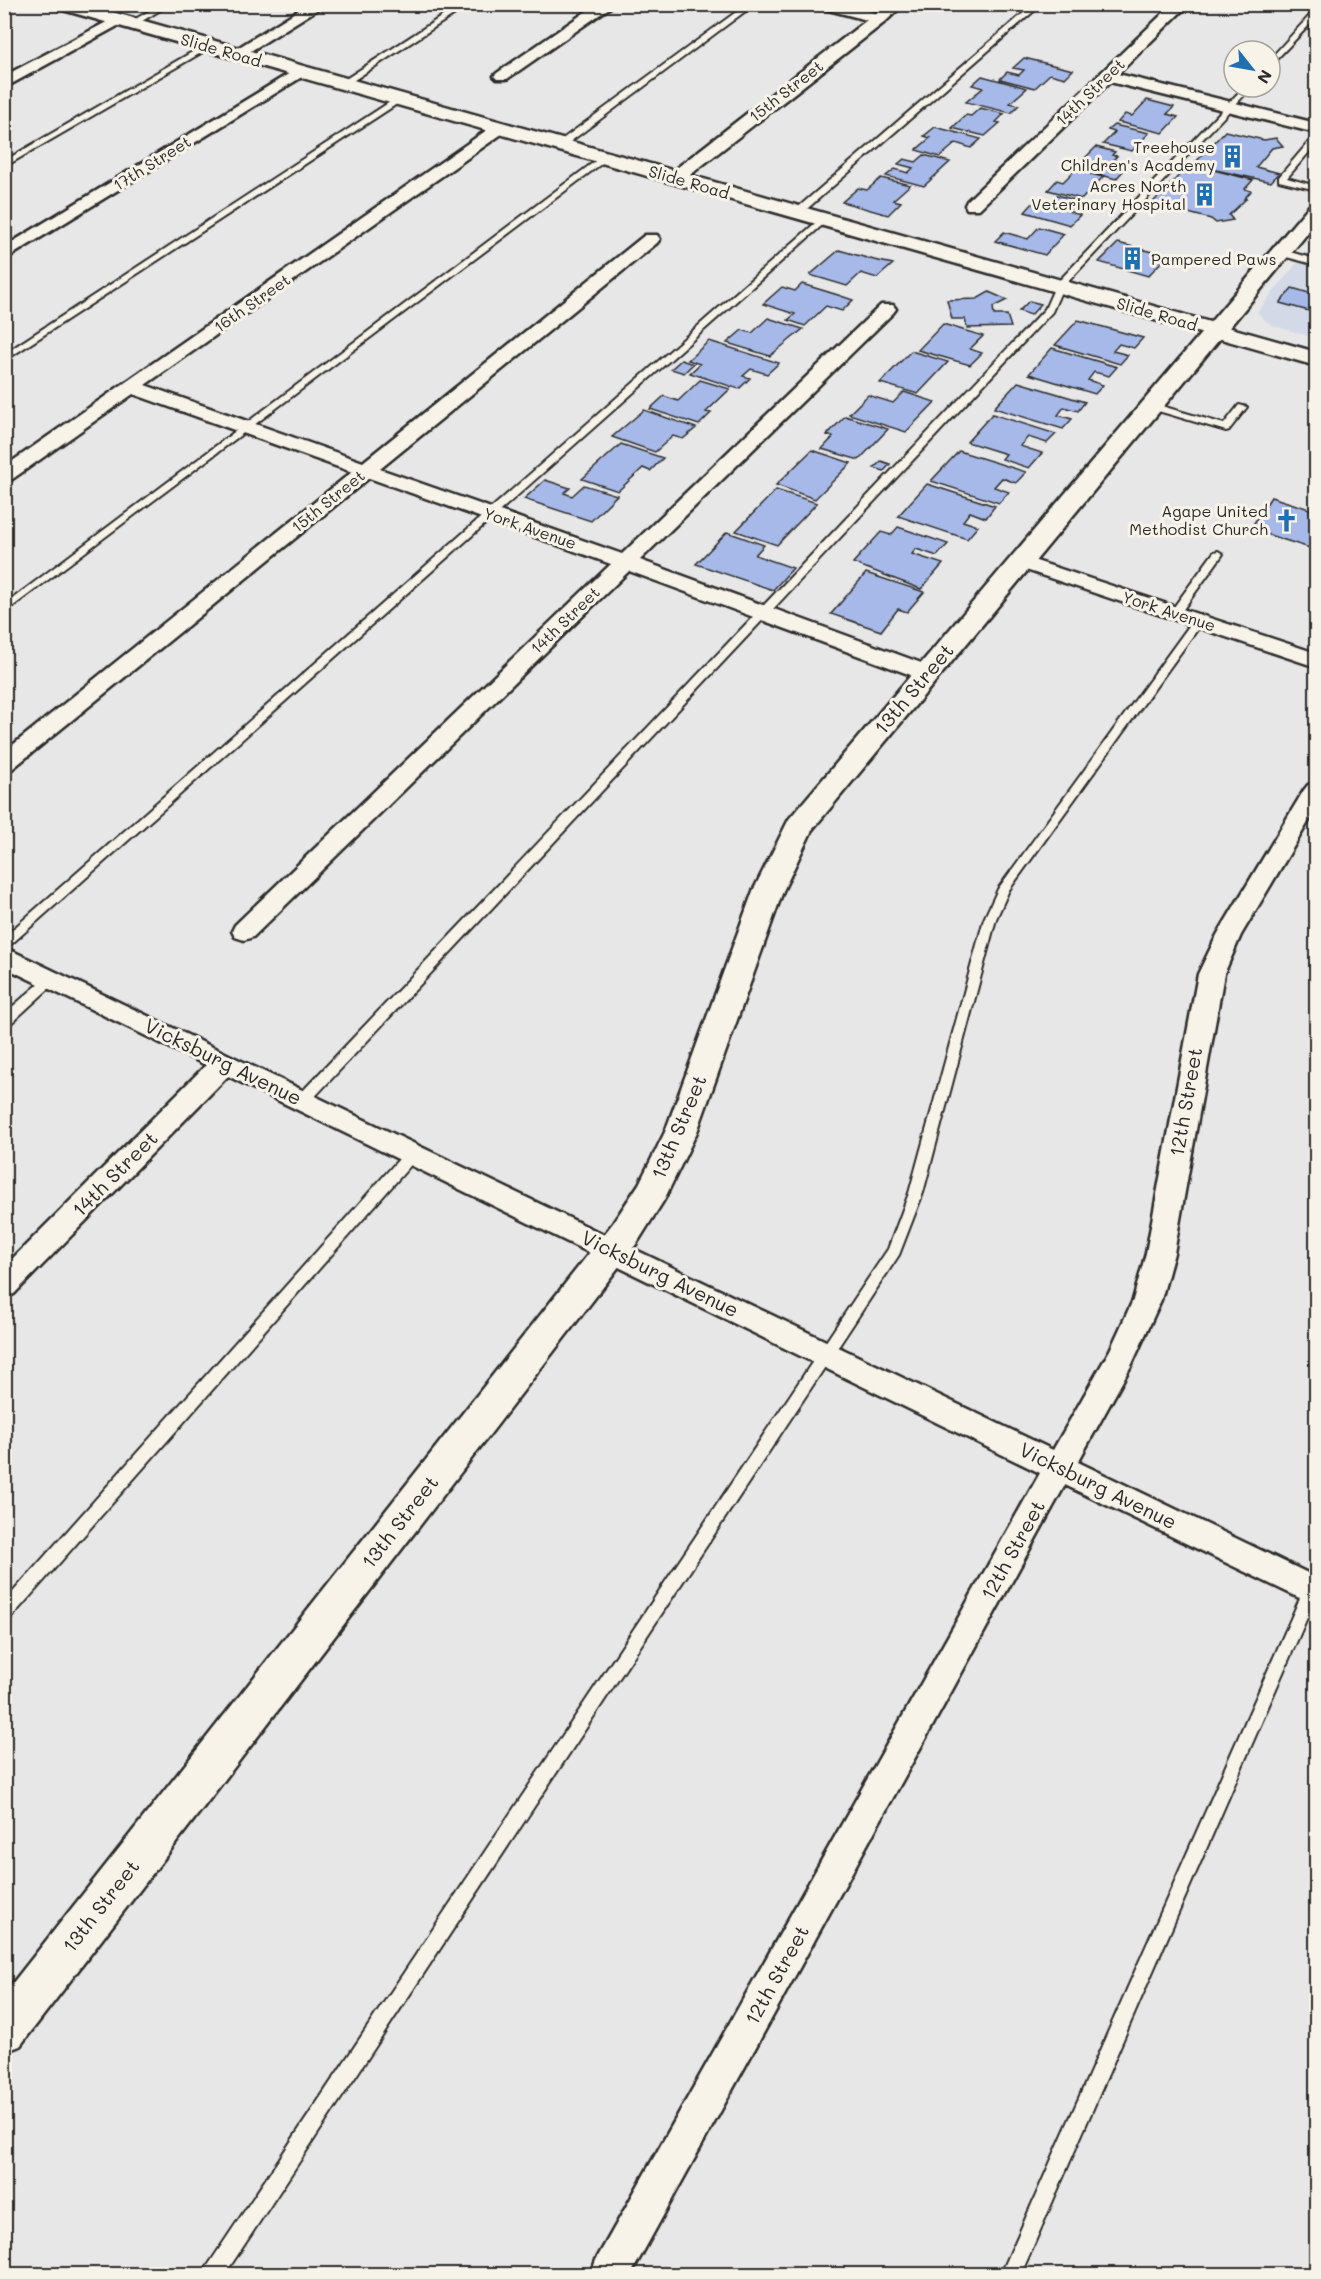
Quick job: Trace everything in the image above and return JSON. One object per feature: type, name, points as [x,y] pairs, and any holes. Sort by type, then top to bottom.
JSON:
[{"type":"street","name":"Slide Road","points":[[62,4],[1317,358]]},
{"type":"street","points":[[236,54],[319,4]]},
{"type":"street","points":[[502,76],[608,4]]},
{"type":"street","points":[[822,4],[880,19]]},
{"type":"street","name":"15th Street","points":[[675,178],[897,4]]},
{"type":"street","name":"14th Street","points":[[973,205],[1182,4]]},
{"type":"street","points":[[4,83],[125,22]]},
{"type":"street","name":"17th Street","points":[[4,255],[300,72]]},
{"type":"street","points":[[1106,76],[1317,128]]},
{"type":"street","name":"16th Street","points":[[4,476],[500,128]]},
{"type":"street","name":"13th Street","points":[[4,2030],[611,1251],[652,1191],[681,1132],[768,891],[799,826],[1317,210]]},
{"type":"street","name":"15th Street","points":[[4,764],[651,239]]},
{"type":"street","name":"14th Street","points":[[244,931],[887,309]]},
{"type":"street","name":"York Avenue","points":[[132,387],[625,562],[927,673]]},
{"type":"street","name":"York Avenue","points":[[1021,562],[1317,660]]},
{"type":"street","name":"12th Street","points":[[610,2274],[1122,1355],[1147,1300],[1160,1253],[1211,974],[1229,935],[1317,790]]},
{"type":"street","name":"Vicksburg Avenue","points":[[4,956],[1059,1467],[1315,1587]]},
{"type":"street","name":"14th Street","points":[[4,1286],[225,1063]]},
{"type":"lane","points":[[4,11],[17,4]]},
{"type":"lane","points":[[125,22],[167,4]]},
{"type":"lane","points":[[342,84],[467,4]]},
{"type":"lane","points":[[560,145],[752,4]]},
{"type":"lane","points":[[798,212],[1039,4]]},
{"type":"lane","points":[[1282,51],[1317,14]]},
{"type":"lane","points":[[4,165],[209,46]]},
{"type":"lane","points":[[302,1101],[1049,310],[1059,286],[1237,99]]},
{"type":"lane","points":[[4,358],[399,100]]},
{"type":"lane","points":[[1317,138],[1282,179],[1317,188]]},
{"type":"lane","points":[[4,610],[605,158]]},
{"type":"lane","points":[[4,944],[824,220]]},
{"type":"lane","points":[[1282,253],[1317,262]]},
{"type":"lane","points":[[1151,406],[1226,428]]},
{"type":"lane","points":[[1219,437],[1242,407]]},
{"type":"lane","points":[[1174,613],[1218,554]]},
{"type":"lane","points":[[214,2274],[894,1251],[916,1193],[990,919],[1004,889],[1198,621]]},
{"type":"lane","points":[[4,1022],[52,979]]},
{"type":"lane","points":[[4,1614],[412,1154]]},
{"type":"lane","points":[[1011,2274],[1315,1587]]},
{"type":"shaded area","points":[[1316,240],[1316,338],[1274,326],[1257,312]]},
{"type":"building","points":[[1024,58],[1073,70],[1065,78],[1050,74],[1035,88],[1000,79],[1007,72],[1019,75],[1024,70],[1013,68]]},
{"type":"building","points":[[982,76],[1027,88],[1010,103],[1019,105],[1011,113],[966,102],[983,88],[972,85]]},
{"type":"building","points":[[1147,100],[1174,107],[1167,114],[1178,117],[1163,133],[1118,122],[1125,114],[1132,116]]},
{"type":"building","points":[[980,108],[1004,114],[996,122],[1000,123],[985,136],[952,128],[966,115],[971,116]]},
{"type":"building","points":[[1114,125],[1149,133],[1132,151],[1103,144],[1115,132],[1108,130]]},
{"type":"building","points":[[935,127],[981,139],[971,148],[956,143],[940,157],[916,150],[930,138],[924,136]]},
{"type":"building","name":"Treehouse Children's Academy","points":[[1225,131],[1264,140],[1276,138],[1283,146],[1272,148],[1256,167],[1279,173],[1271,182],[1193,165]]},
{"type":"building","points":[[1096,147],[1115,152],[1112,155],[1117,156],[1113,160],[1118,161],[1112,167],[1124,170],[1116,179],[1075,168]]},
{"type":"building","points":[[924,155],[950,162],[924,186],[886,176],[895,169],[908,173],[913,168],[898,164],[904,159],[916,162]]},
{"type":"building","name":"Acres North Veterinary Hospital","points":[[1190,164],[1253,180],[1245,189],[1251,191],[1244,199],[1246,199],[1229,215],[1233,220],[1216,223],[1211,219],[1181,211],[1179,213],[1169,211],[1172,207],[1153,202]]},
{"type":"building","points":[[1075,170],[1103,177],[1082,199],[1048,190],[1057,180],[1063,182]]},
{"type":"building","points":[[881,178],[910,185],[893,200],[901,202],[888,215],[842,202],[858,188],[867,190]]},
{"type":"building","points":[[1057,195],[1079,201],[1068,211],[1080,215],[1070,225],[1025,212],[1033,203],[1045,207]]},
{"type":"building","points":[[1039,227],[1064,234],[1045,255],[995,241],[1004,232],[1028,239]]},
{"type":"building","name":"Pampered Paws","points":[[1118,243],[1167,256],[1148,276],[1099,262]]},
{"type":"building","points":[[839,250],[893,264],[877,278],[861,273],[847,286],[810,275]]},
{"type":"building","points":[[802,284],[853,300],[842,311],[826,306],[805,326],[788,320],[795,314],[763,304],[782,287],[795,291]]},
{"type":"building","points":[[1292,288],[1316,295],[1316,313],[1280,303]]},
{"type":"building","points":[[989,292],[1007,300],[993,307],[994,315],[1007,315],[1011,327],[967,328],[965,319],[952,319],[947,300],[977,299]]},
{"type":"building","points":[[1029,301],[1041,304],[1031,315],[1019,311]]},
{"type":"building","points":[[768,318],[803,329],[770,356],[727,343],[742,330],[752,333]]},
{"type":"building","points":[[1078,320],[1143,338],[1134,348],[1119,344],[1113,351],[1128,355],[1120,364],[1055,345]]},
{"type":"building","points":[[943,324],[983,336],[970,349],[982,353],[970,365],[918,350]]},
{"type":"building","points":[[709,341],[779,363],[767,374],[751,369],[743,376],[750,378],[739,389],[690,373],[700,364],[688,360]]},
{"type":"building","points":[[1052,348],[1117,367],[1109,376],[1094,372],[1088,380],[1103,385],[1095,394],[1029,374]]},
{"type":"building","points":[[911,351],[948,362],[918,394],[880,383]]},
{"type":"building","points":[[681,360],[693,364],[684,373],[671,369]]},
{"type":"building","points":[[700,380],[730,389],[706,412],[711,413],[699,425],[650,409],[664,396],[678,401]]},
{"type":"building","points":[[1018,382],[1085,402],[1078,411],[1064,407],[1058,415],[1072,419],[1063,429],[994,408]]},
{"type":"building","points":[[904,392],[935,402],[906,432],[849,414],[868,395],[893,403]]},
{"type":"building","points":[[644,410],[696,428],[683,439],[673,436],[655,452],[612,437]]},
{"type":"building","points":[[992,414],[1056,434],[1047,443],[1028,437],[1020,446],[1042,453],[1029,468],[1002,459],[1006,454],[967,442]]},
{"type":"building","points":[[845,416],[888,429],[859,460],[822,449],[833,437],[827,435]]},
{"type":"building","points":[[621,444],[663,458],[650,471],[643,468],[618,491],[582,479]]},
{"type":"building","points":[[812,450],[851,463],[815,499],[776,485]]},
{"type":"building","points":[[959,451],[1026,472],[1016,483],[1002,478],[994,487],[1009,492],[999,503],[931,481]]},
{"type":"building","points":[[881,461],[890,464],[884,471],[874,468]]},
{"type":"building","points":[[545,480],[570,488],[564,493],[572,496],[584,485],[617,495],[591,521],[524,499]]},
{"type":"building","points":[[927,484],[995,506],[986,518],[970,512],[963,521],[978,526],[967,539],[898,516]]},
{"type":"building","points":[[776,490],[817,503],[777,545],[736,531]]},
{"type":"building","name":"Agape United Methodist Church","points":[[1271,497],[1316,511],[1316,550],[1250,529]]},
{"type":"building","points":[[898,527],[948,544],[937,556],[916,549],[912,554],[943,564],[921,589],[853,563],[881,532],[891,535]]},
{"type":"building","points":[[727,532],[764,545],[755,555],[793,568],[773,590],[696,564]]},
{"type":"building","points":[[866,573],[924,592],[907,612],[898,609],[881,631],[831,614]]},
{"type":"place","name":"Treehouse Children's Academy","points":[[1233,156]]},
{"type":"place","name":"Acres North Veterinary Hospital","points":[[1204,195]]},
{"type":"place","name":"Pampered Paws","points":[[1133,259]]},
{"type":"place","name":"Agape United Methodist Church","points":[[1286,520]]}]
